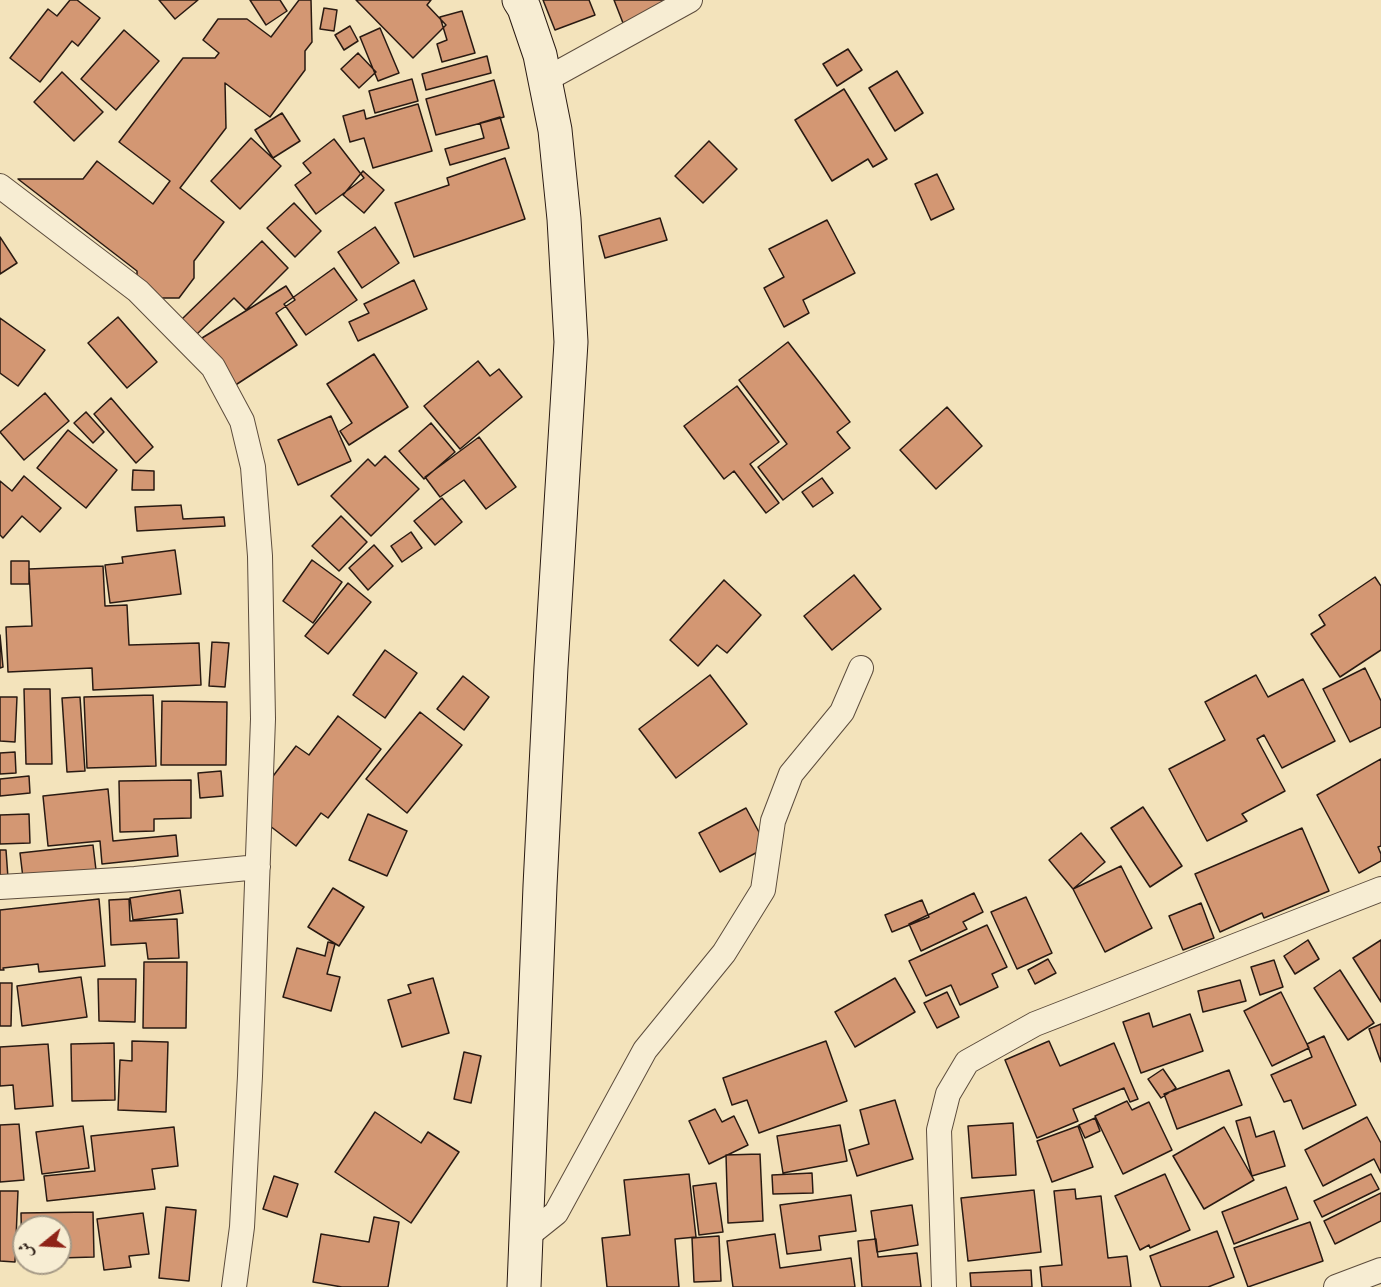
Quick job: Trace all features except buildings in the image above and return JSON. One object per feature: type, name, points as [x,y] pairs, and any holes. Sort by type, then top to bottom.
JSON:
[{"type":"street","points":[[519,0],[524,8],[540,55],[555,130],[563,208],[571,342],[549,690],[524,1287]]},
{"type":"street","points":[[545,80],[690,0]]},
{"type":"street","points":[[0,186],[138,291],[213,367],[242,421],[253,467],[260,556],[263,719],[242,1227],[234,1287]]},
{"type":"street","points":[[526,1237],[556,1213],[645,1050],[724,953],[764,890],[774,821],[791,774],[843,712],[861,668]]},
{"type":"street","points":[[0,887],[135,879],[258,867]]},
{"type":"street","points":[[944,1287],[939,1130],[948,1094],[967,1062],[1035,1024],[1381,889]]},
{"type":"street","points":[[1336,1287],[1381,1270]]}]
